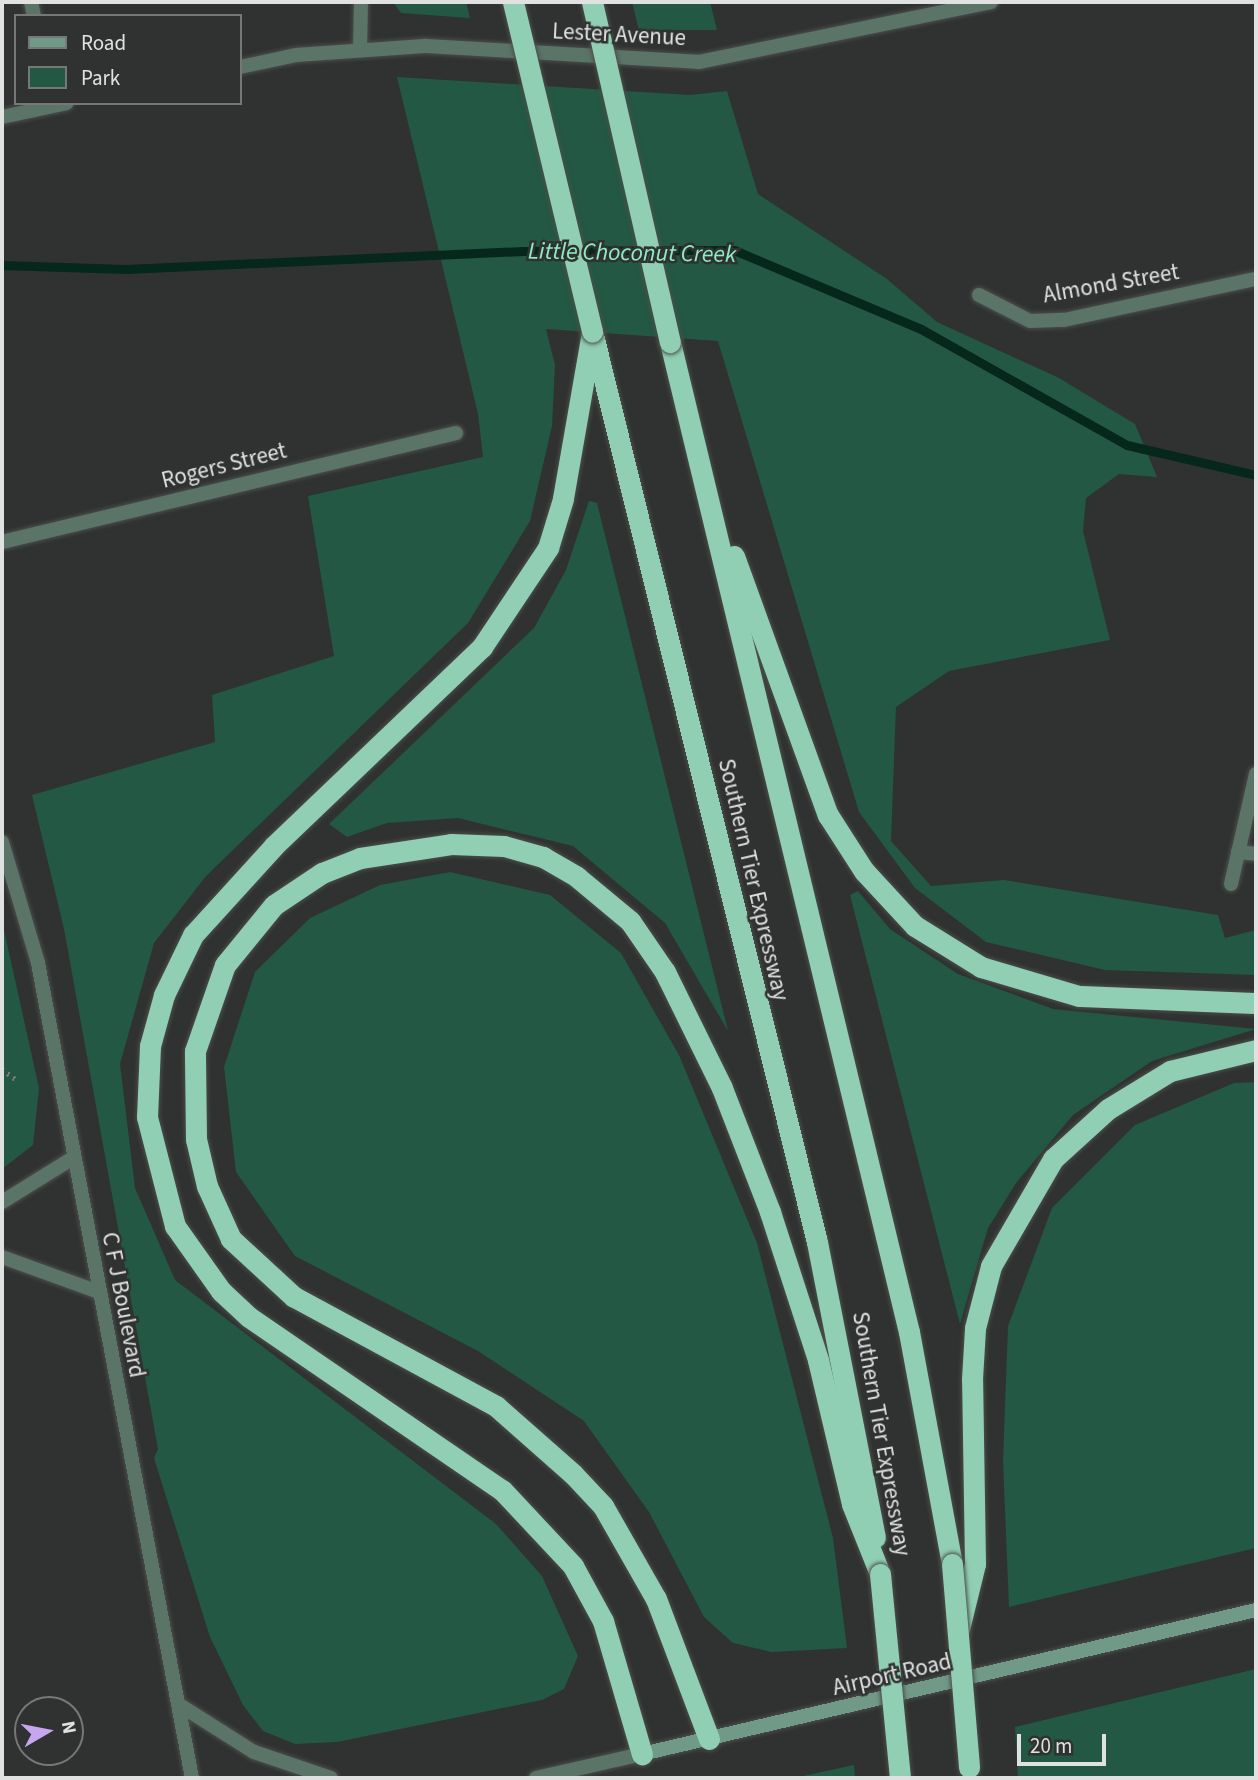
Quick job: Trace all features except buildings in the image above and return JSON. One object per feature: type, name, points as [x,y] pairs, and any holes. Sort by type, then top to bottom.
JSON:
[{"type":"highway","name":"Southern Tier Expressway","points":[[513,2],[817,1242],[880,1574],[900,1778]]},
{"type":"highway","name":"Southern Tier Expressway","points":[[592,2],[670,342],[909,1332],[953,1564],[969,1772]]},
{"type":"highway","points":[[592,332],[563,499],[548,548],[482,647],[274,846],[193,935],[164,995],[150,1046],[147,1117],[175,1226],[221,1292],[249,1317],[502,1490],[573,1566],[603,1621],[642,1754]]},
{"type":"highway","points":[[694,442],[828,815],[864,872],[915,926],[981,967],[1079,996],[1256,1003]]},
{"type":"highway","points":[[709,1739],[656,1600],[603,1506],[573,1474],[496,1406],[294,1297],[231,1238],[196,1139],[195,1051],[225,965],[274,905],[322,873],[360,858],[451,844],[504,846],[543,857],[577,877],[630,920],[665,972],[716,1077],[770,1212],[818,1360],[852,1504],[880,1574]]},
{"type":"highway","points":[[959,1630],[975,1564],[975,1328],[991,1266],[1030,1190],[1053,1159],[1108,1109],[1170,1071],[1256,1049]]},
{"type":"main road","name":"Airport Road","points":[[642,1754],[1256,1610]]},
{"type":"street","points":[[360,49],[361,2]]},
{"type":"street","name":"Lester Avenue","points":[[242,67],[360,49],[425,46],[699,62],[938,8],[991,2]]},
{"type":"street","points":[[2,117],[56,105]]},
{"type":"street","name":"Almond Street","points":[[979,295],[1030,321],[1064,320],[1256,279]]},
{"type":"street","name":"Rogers Street","points":[[2,542],[456,433]]},
{"type":"street","points":[[1231,884],[1256,774]]},
{"type":"street","name":"C F J Boulevard","points":[[2,842],[38,963],[96,1291],[192,1778]]},
{"type":"street","points":[[1238,852],[1256,854]]},
{"type":"street","points":[[2,1202],[73,1158]]},
{"type":"street","points":[[2,1257],[96,1291]]},
{"type":"street","points":[[178,1704],[254,1752],[331,1778]]},
{"type":"street","name":"Airport Road","points":[[536,1778],[642,1754]]},
{"type":"path","points":[[2,1069],[19,1082]]},
{"type":"green space","points":[[393,2],[466,2],[470,18],[401,13]]},
{"type":"green space","points":[[632,2],[710,2],[717,30],[639,30]]},
{"type":"green space","points":[[397,77],[690,95],[727,91],[758,194],[887,279],[937,322],[1059,378],[1135,424],[1157,477],[1119,474],[1086,498],[1083,531],[1110,640],[949,671],[896,707],[891,841],[931,886],[1004,880],[1218,915],[1225,938],[1256,930],[1256,975],[1105,970],[986,942],[915,888],[859,812],[718,341],[546,329],[555,365],[552,426],[530,521],[468,623],[206,876],[154,943],[120,1064],[135,1188],[175,1280],[496,1524],[542,1576],[578,1656],[564,1689],[542,1700],[337,1742],[295,1744],[263,1731],[243,1705],[210,1637],[154,1458],[158,1449],[64,929],[32,795],[215,742],[212,695],[334,656],[308,496],[483,457],[478,414]]},
{"type":"green space","points":[[589,501],[597,503],[728,1031],[665,923],[573,846],[458,818],[387,823],[347,837],[329,824],[534,628],[566,570]]},
{"type":"green space","points":[[450,872],[550,895],[621,953],[679,1055],[757,1243],[833,1538],[847,1648],[771,1652],[733,1643],[704,1617],[649,1512],[584,1421],[478,1351],[295,1256],[236,1172],[224,1067],[255,972],[310,918],[380,885]]},
{"type":"green space","points":[[858,891],[890,929],[958,974],[1053,1009],[1256,1029],[1152,1061],[1073,1115],[1016,1183],[988,1228],[960,1324],[850,895]]},
{"type":"green space","points":[[2,921],[39,1088],[33,1145],[2,1169]]},
{"type":"green space","points":[[1256,1082],[1256,1548],[1009,1607],[1003,1461],[1008,1326],[1052,1208],[1135,1125],[1234,1083]]},
{"type":"green space","points":[[1256,1669],[1256,1778],[1018,1778],[1015,1727]]},
{"type":"green space","points":[[854,1765],[855,1778],[794,1778]]},
{"type":"waterway","name":"Little Choconut Creek","points":[[2,265],[126,269],[524,251],[734,250],[921,329],[1127,445],[1256,475]]}]
